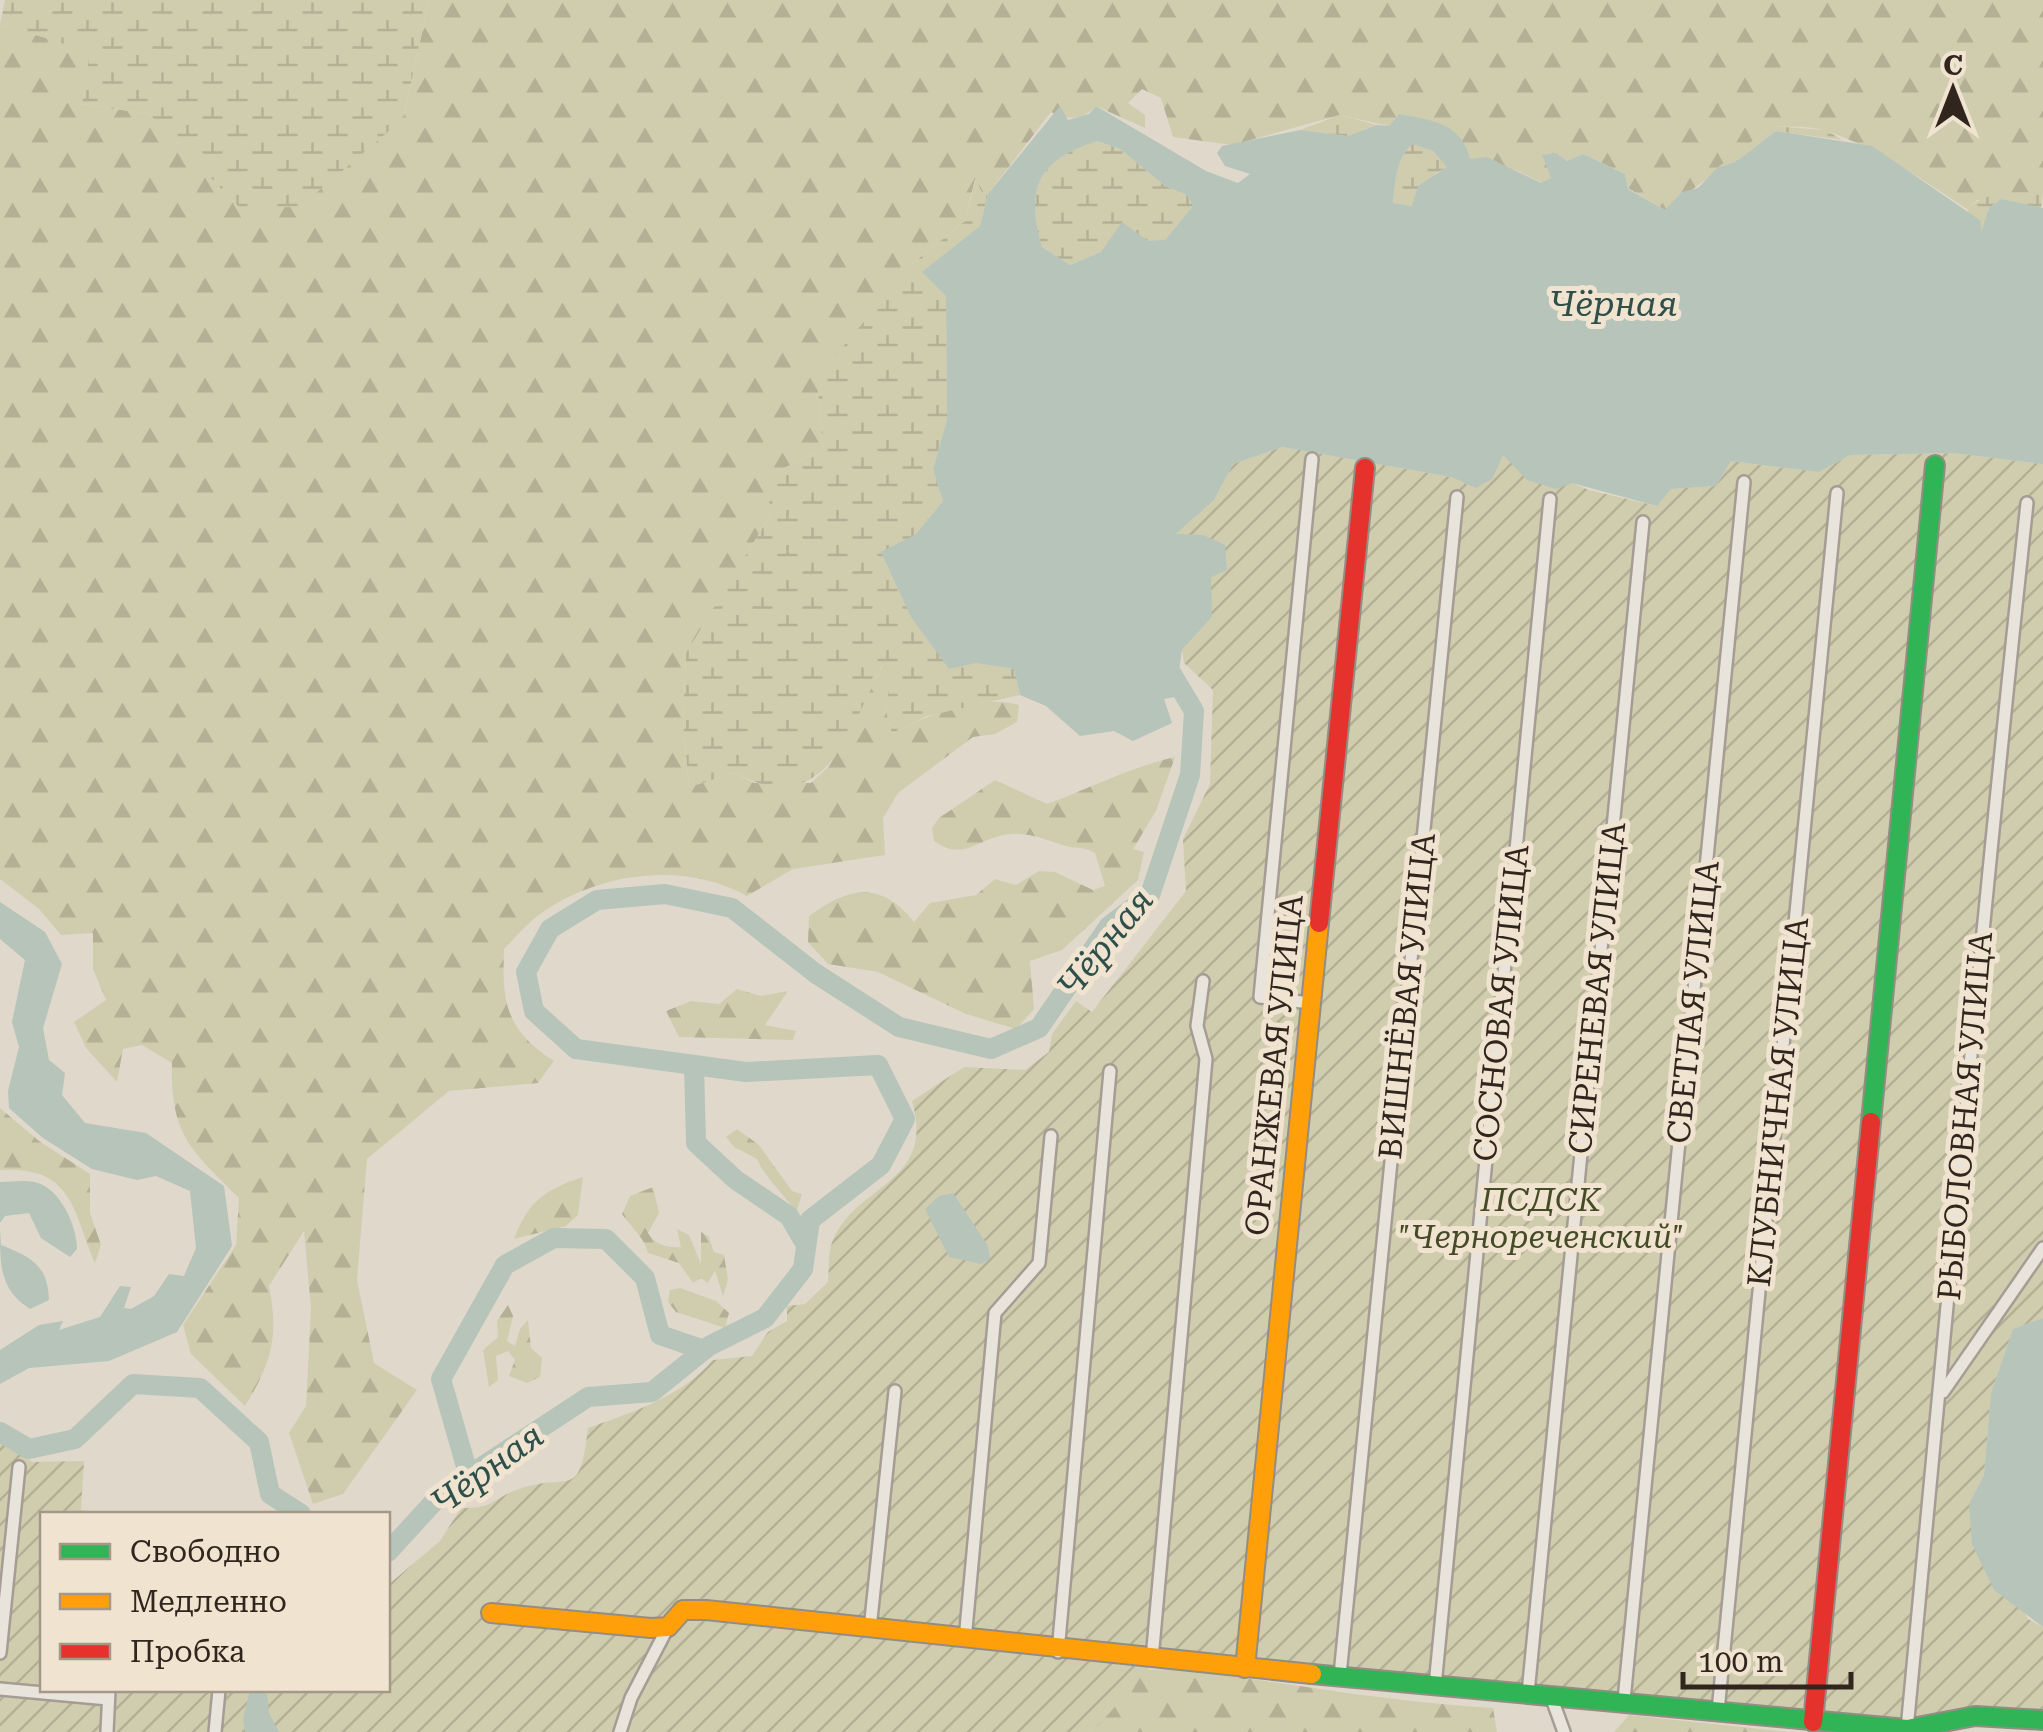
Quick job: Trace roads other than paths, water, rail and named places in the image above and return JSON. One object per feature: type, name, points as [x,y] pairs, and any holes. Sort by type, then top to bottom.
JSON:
[{"type":"street","points":[[1310,1004],[1260,996],[1312,459]]},
{"type":"street","points":[[1813,1722],[1936,465]]},
{"type":"street","name":"ОРАНЖЕВАЯ УЛИЦА","points":[[1244,1668],[1365,468]]},
{"type":"street","name":"СВЕТЛАЯ УЛИЦА","points":[[1624,1700],[1744,482]]},
{"type":"street","name":"КЛУБНИЧНАЯ УЛИЦА","points":[[1718,1711],[1837,493]]},
{"type":"street","name":"ВИШНЁВАЯ УЛИЦА","points":[[1340,1675],[1457,497]]},
{"type":"street","name":"СОСНОВАЯ УЛИЦА","points":[[1435,1686],[1550,498]]},
{"type":"street","name":"РЫБОЛОВНАЯ УЛИЦА","points":[[1907,1729],[1942,1394],[1978,969],[2027,502]]},
{"type":"street","name":"СИРЕНЕВАЯ УЛИЦА","points":[[1528,1693],[1642,522]]},
{"type":"street","points":[[1152,1659],[1206,1060],[1197,1026],[1203,981]]},
{"type":"street","points":[[1058,1652],[1110,1071]]},
{"type":"street","points":[[965,1640],[996,1313],[1039,1263],[1051,1136]]},
{"type":"street","points":[[1942,1394],[2043,1248]]},
{"type":"street","points":[[870,1629],[895,1391]]},
{"type":"street","points":[[0,1653],[19,1467]]},
{"type":"street","points":[[620,1732],[631,1698],[668,1627],[683,1610],[718,1609],[815,1628],[870,1629],[1058,1652],[1340,1675],[1552,1698],[1624,1700],[1813,1722],[1907,1729],[1975,1716],[2043,1720]]},
{"type":"street","points":[[490,1613],[668,1627]]},
{"type":"street","points":[[0,1689],[40,1691]]},
{"type":"street","points":[[65,1692],[109,1694],[106,1732]]},
{"type":"street","points":[[216,1732],[219,1692]]},
{"type":"street","points":[[1552,1698],[1564,1732]]},
{"type":"water","points":[[1060,106],[1068,120],[1089,114],[1096,106],[1206,171],[1238,183],[1250,174],[1225,166],[1217,153],[1222,146],[1300,130],[1347,136],[1377,125],[1389,126],[1399,114],[1444,125],[1460,138],[1470,159],[1487,157],[1541,183],[1551,178],[1542,155],[1556,153],[1567,161],[1583,154],[1625,174],[1628,189],[1665,210],[1682,192],[1698,188],[1717,168],[1737,161],[1776,131],[1872,146],[1981,221],[1981,233],[1989,208],[2001,199],[2043,208],[2043,464],[1953,453],[1850,455],[1819,472],[1731,461],[1716,486],[1671,489],[1657,506],[1572,483],[1556,489],[1527,480],[1503,455],[1492,479],[1476,488],[1451,477],[1282,447],[1233,464],[1214,500],[1176,534],[1203,535],[1225,545],[1227,570],[1211,577],[1212,617],[1182,650],[1175,697],[1164,699],[1172,723],[1133,741],[1114,731],[1080,736],[1046,706],[1020,695],[1014,669],[976,663],[949,669],[911,617],[881,552],[916,534],[943,501],[933,469],[947,420],[946,296],[922,272],[980,226],[988,194]],"holes":[[[1097,141],[1120,149],[1165,186],[1187,195],[1193,206],[1165,240],[1148,241],[1122,222],[1101,252],[1070,265],[1042,247],[1036,193],[1041,179],[1061,157]],[[1412,144],[1433,151],[1447,167],[1418,186],[1412,206],[1393,203],[1399,164]]]},
{"type":"water","points":[[0,902],[45,932],[62,964],[43,1028],[49,1060],[65,1073],[62,1095],[85,1123],[146,1133],[224,1186],[232,1246],[177,1332],[109,1361],[29,1368],[0,1384],[0,1350],[39,1325],[63,1321],[59,1330],[100,1317],[120,1286],[131,1287],[124,1308],[131,1309],[154,1296],[169,1274],[184,1276],[196,1248],[190,1191],[156,1176],[137,1180],[92,1169],[43,1138],[9,1108],[8,1091],[19,1047],[12,1022],[25,960],[0,939]]},
{"type":"water","points":[[0,1182],[34,1182],[52,1191],[74,1230],[77,1249],[70,1257],[41,1238],[29,1213],[5,1216],[0,1223]]},
{"type":"water","points":[[953,1193],[988,1246],[990,1259],[981,1264],[949,1257],[925,1209],[939,1196]]},
{"type":"water","points":[[0,1230],[1,1245],[29,1258],[41,1270],[49,1300],[30,1309],[13,1294],[4,1276],[2,1266]]},
{"type":"water","points":[[2043,1318],[2043,1627],[1994,1590],[1972,1544],[1969,1504],[1984,1475],[1991,1393],[2013,1329]]},
{"type":"water","points":[[250,1692],[267,1694],[269,1713],[279,1732],[245,1732],[243,1718]]},
{"type":"waterway","name":"Чёрная","points":[[390,1550],[442,1493],[588,1397],[652,1392],[709,1346],[765,1318],[803,1269],[810,1220],[881,1165],[905,1119],[878,1065],[746,1072],[576,1049],[534,1011],[526,972],[550,929],[597,900],[665,894],[732,908],[815,973],[899,1027],[991,1049],[1039,1028],[1109,926],[1150,895],[1190,775],[1194,711],[1161,656]]},
{"type":"waterway","points":[[694,1065],[696,1143],[736,1180],[789,1216],[806,1245]]},
{"type":"waterway","points":[[469,1477],[441,1379],[505,1265],[554,1238],[606,1239],[645,1278],[660,1335],[704,1350]]},
{"type":"waterway","name":"Чёрная","points":[[0,1432],[29,1449],[75,1439],[133,1384],[200,1388],[259,1442],[270,1494],[298,1512]]},
{"type":"park label","name":"ПСДСК \"Чернореченский\"","points":[[1541,1218]]}]
